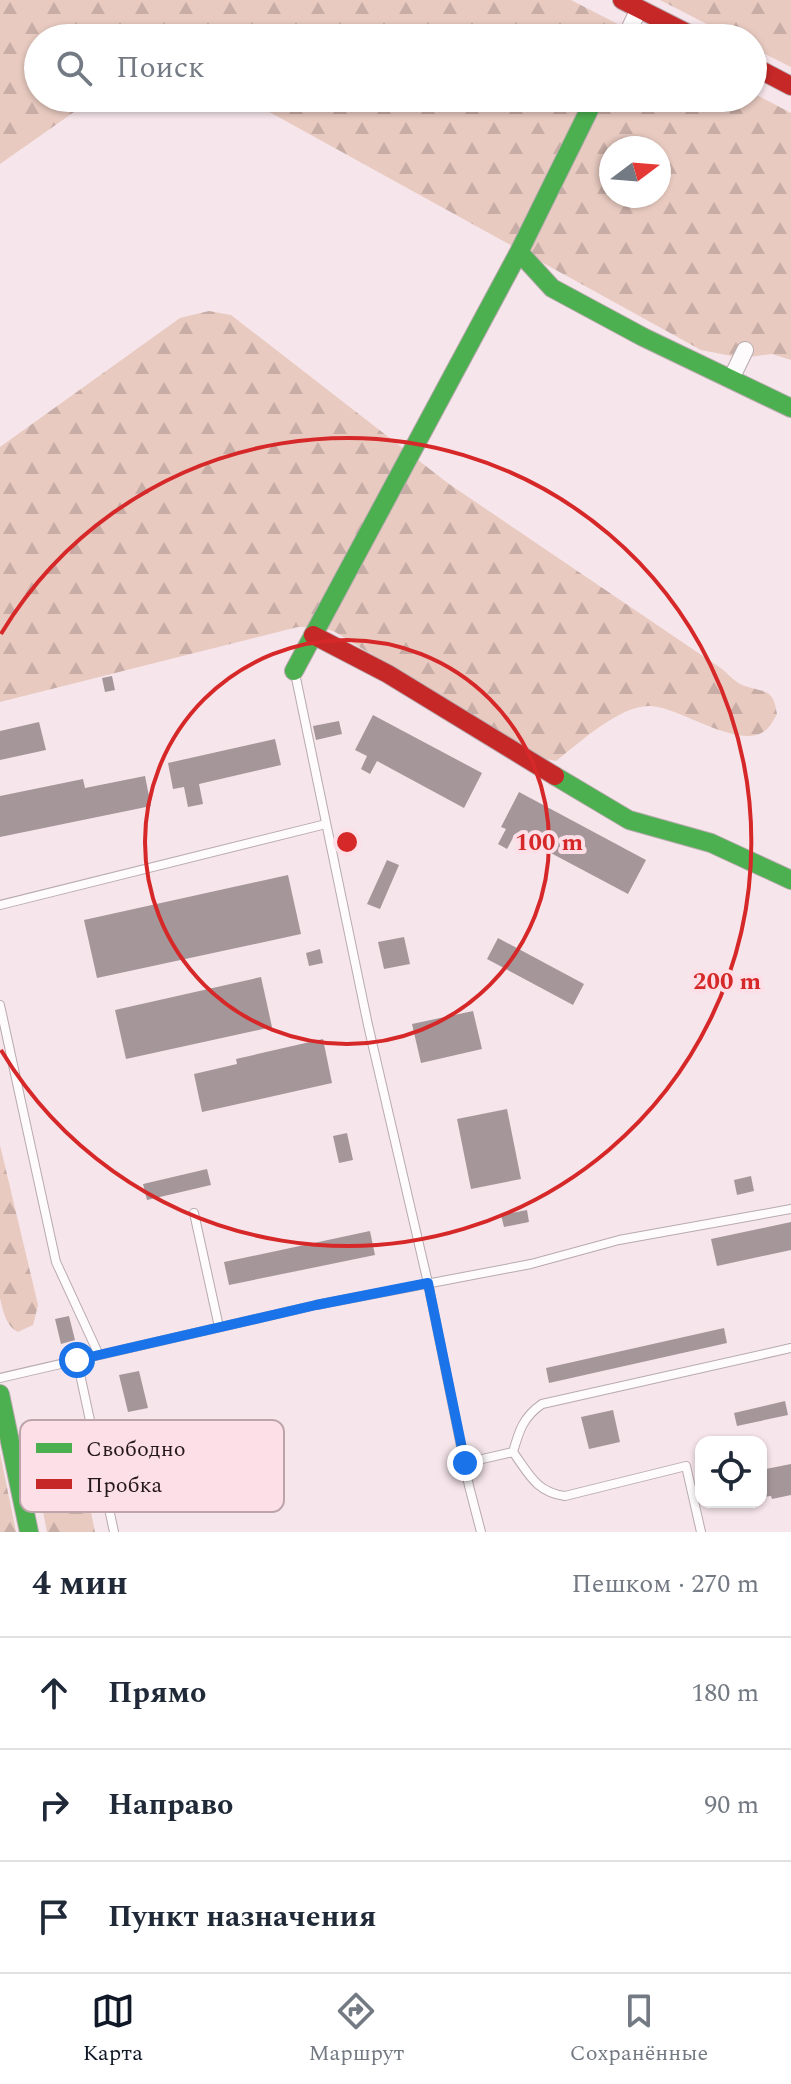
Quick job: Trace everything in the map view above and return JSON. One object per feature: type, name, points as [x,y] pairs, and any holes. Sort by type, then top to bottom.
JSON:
[{"type":"street","points":[[622,0],[669,24]]},
{"type":"street","points":[[632,24],[639,9]]},
{"type":"street","points":[[767,73],[791,86]]},
{"type":"street","points":[[294,671],[519,252],[588,112]]},
{"type":"street","points":[[519,252],[552,288],[643,337],[791,408]]},
{"type":"street","points":[[731,379],[745,350]]},
{"type":"street","points":[[313,635],[388,674],[629,820],[711,843],[791,880]]},
{"type":"street","points":[[0,1394],[20,1489]]},
{"type":"street","points":[[25,1512],[29,1532]]},
{"type":"lane","points":[[294,671],[368,1025],[428,1283],[481,1532]]},
{"type":"lane","points":[[0,905],[326,824]]},
{"type":"lane","points":[[0,1005],[56,1262],[99,1355]]},
{"type":"lane","points":[[0,1378],[316,1305],[531,1264],[619,1240],[791,1209]]},
{"type":"lane","points":[[194,1213],[219,1327]]},
{"type":"lane","points":[[513,1452],[521,1425],[529,1412],[542,1404],[791,1348]]},
{"type":"lane","points":[[77,1360],[90,1420]]},
{"type":"lane","points":[[465,1463],[513,1452]]},
{"type":"lane","points":[[513,1452],[538,1487],[550,1494],[565,1496],[686,1466],[701,1532]]},
{"type":"lane","points":[[110,1512],[114,1532]]},
{"type":"green space","points":[[0,0],[571,0],[618,24],[24,24],[24,112],[74,112],[0,164]]},
{"type":"green space","points":[[660,0],[791,0],[791,67],[767,55],[767,24],[707,24]]},
{"type":"green space","points":[[767,100],[791,113],[791,360],[772,354],[742,358],[701,350],[269,112],[767,112]]},
{"type":"green space","points":[[209,311],[231,315],[449,484],[739,683],[767,693],[773,700],[777,714],[770,726],[756,735],[743,736],[727,733],[663,708],[638,707],[600,726],[556,761],[541,758],[335,632],[321,627],[298,627],[0,702],[0,447],[180,318]]},
{"type":"green space","points":[[0,1145],[38,1305],[33,1325],[18,1332],[8,1322],[0,1298]]},
{"type":"green space","points":[[0,1453],[16,1532],[0,1532]]},
{"type":"green space","points":[[43,1512],[91,1512],[95,1532],[47,1532]]},
{"type":"building","points":[[112,676],[115,690],[105,692],[102,678]]},
{"type":"building","points":[[373,715],[482,773],[464,808],[377,761],[370,774],[361,769],[367,756],[355,750]]},
{"type":"building","points":[[339,721],[342,734],[316,740],[313,726]]},
{"type":"building","points":[[39,722],[46,750],[0,760],[0,731]]},
{"type":"building","points":[[275,739],[281,765],[199,784],[203,804],[188,807],[184,787],[173,789],[168,763]]},
{"type":"building","points":[[145,776],[151,806],[0,837],[0,796],[83,779],[85,788]]},
{"type":"building","points":[[519,792],[646,860],[628,894],[515,834],[507,849],[498,844],[506,829],[501,827]]},
{"type":"building","points":[[387,860],[399,865],[380,909],[367,904]]},
{"type":"building","points":[[288,875],[301,934],[97,978],[84,920]]},
{"type":"building","points":[[404,937],[410,964],[384,969],[378,942]]},
{"type":"building","points":[[498,938],[584,984],[573,1005],[487,959]]},
{"type":"building","points":[[320,949],[323,963],[309,966],[306,953]]},
{"type":"building","points":[[261,977],[272,1027],[126,1059],[115,1010]]},
{"type":"building","points":[[473,1011],[482,1049],[421,1063],[412,1024]]},
{"type":"building","points":[[323,1039],[332,1083],[202,1112],[194,1074],[237,1064],[236,1059]]},
{"type":"building","points":[[507,1109],[521,1179],[471,1189],[457,1119]]},
{"type":"building","points":[[347,1133],[353,1160],[339,1163],[333,1136]]},
{"type":"building","points":[[207,1169],[211,1185],[147,1200],[143,1184]]},
{"type":"building","points":[[751,1176],[754,1191],[737,1195],[734,1180]]},
{"type":"building","points":[[527,1210],[529,1222],[504,1227],[501,1215]]},
{"type":"building","points":[[791,1222],[791,1250],[717,1266],[711,1239]]},
{"type":"building","points":[[370,1231],[375,1255],[229,1285],[224,1262]]},
{"type":"building","points":[[69,1316],[75,1340],[61,1344],[55,1319]]},
{"type":"building","points":[[724,1328],[727,1343],[549,1383],[546,1368]]},
{"type":"building","points":[[139,1371],[148,1408],[128,1412],[119,1375]]},
{"type":"building","points":[[785,1401],[788,1415],[737,1426],[734,1413]]},
{"type":"building","points":[[613,1410],[620,1442],[589,1449],[581,1417]]},
{"type":"building","points":[[791,1464],[791,1495],[772,1499],[767,1496],[767,1469]]},
{"type":"traffic: fast","points":[[294,671],[519,252],[588,112]]},
{"type":"traffic: fast","points":[[519,252],[552,288],[643,337],[791,408]]},
{"type":"traffic: fast","points":[[555,776],[629,820],[711,843],[791,880]]},
{"type":"traffic: fast","points":[[0,1394],[20,1489]]},
{"type":"traffic: fast","points":[[25,1512],[29,1532]]},
{"type":"traffic: jam","points":[[622,0],[669,24]]},
{"type":"traffic: jam","points":[[767,73],[791,86]]},
{"type":"traffic: jam","points":[[313,635],[388,674],[555,776]]},
{"type":"route","points":[[77,1360],[316,1305],[428,1283],[465,1463]]}]
